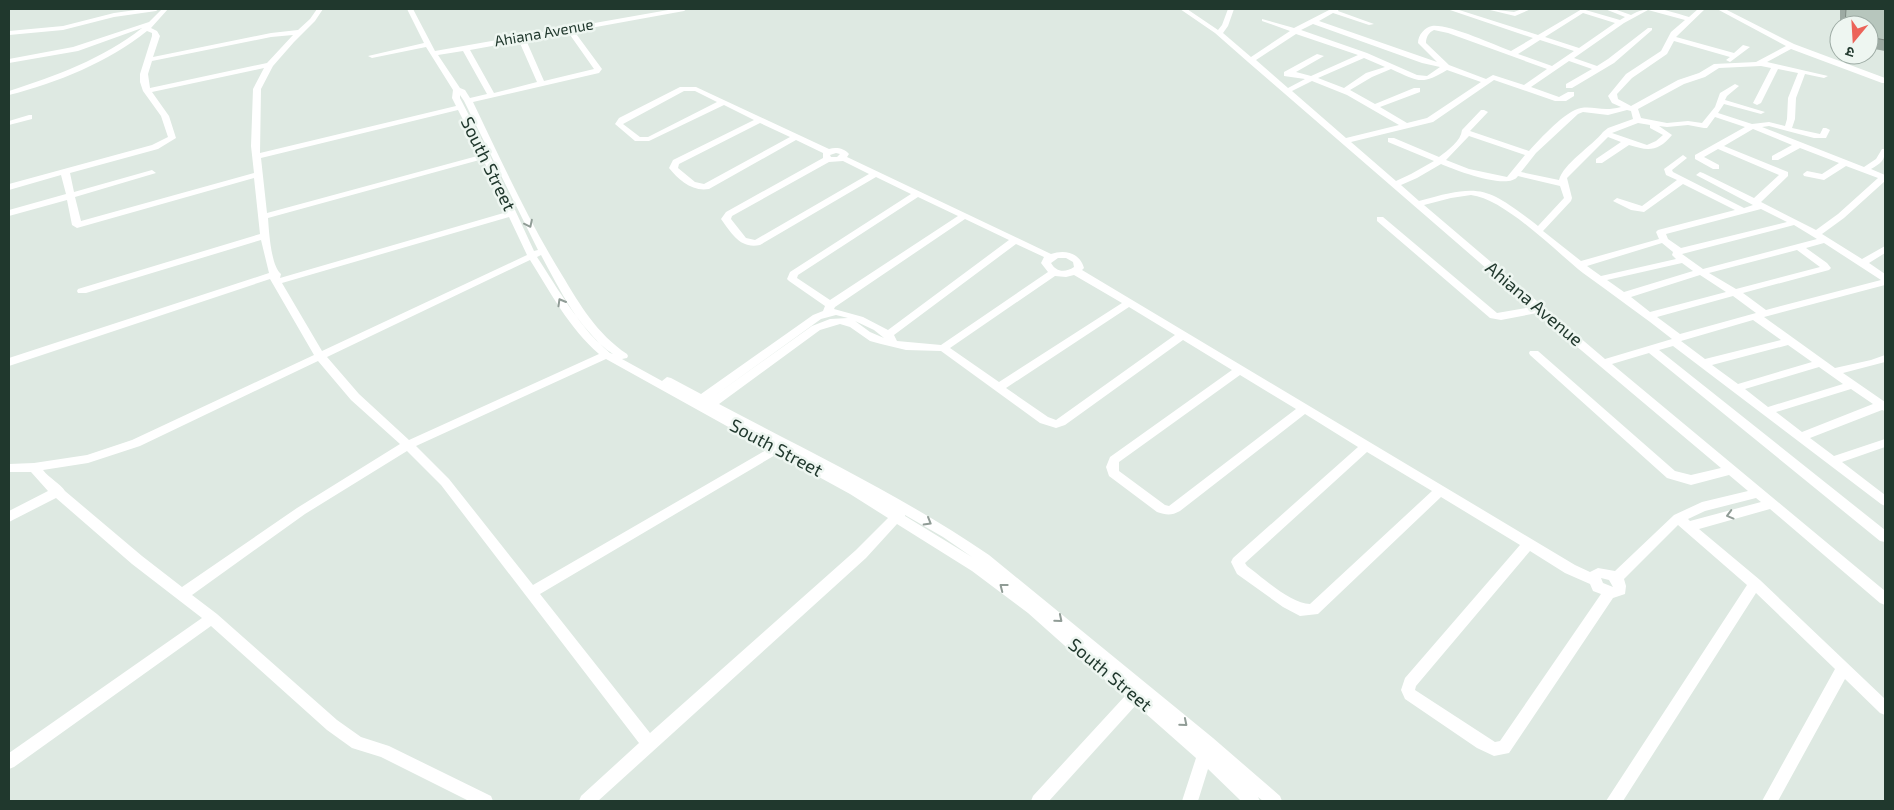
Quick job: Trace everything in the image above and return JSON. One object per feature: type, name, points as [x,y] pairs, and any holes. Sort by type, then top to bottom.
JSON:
[{"type":"street","points":[[9,33],[63,28],[114,15],[156,9]]},
{"type":"street","points":[[9,93],[39,84],[98,58],[147,29],[165,9]]},
{"type":"street","points":[[320,9],[270,65],[259,83],[255,99],[256,158],[262,217],[267,251],[276,278],[320,356],[355,397],[445,482],[649,744]]},
{"type":"street","name":"South Street","points":[[410,9],[433,54],[456,90],[456,98],[464,104],[513,213],[570,316],[587,338],[606,355],[703,404],[777,449],[901,513],[1033,610],[1088,658],[1206,749],[1252,801]]},
{"type":"street","name":"Ahiana Avenue","points":[[433,54],[684,9]]},
{"type":"street","name":"Ahiana Avenue","points":[[1183,9],[1219,34],[1251,60],[1539,309],[1885,599]]},
{"type":"street","points":[[1219,34],[1225,26],[1231,9]]},
{"type":"street","points":[[1382,9],[1388,9]]},
{"type":"street","points":[[1450,9],[1515,14],[1528,9]]},
{"type":"street","points":[[1608,9],[1631,17]]},
{"type":"street","points":[[1526,88],[1621,23],[1646,9]]},
{"type":"street","points":[[1651,9],[1690,19]]},
{"type":"street","points":[[1606,134],[1647,148],[1667,137],[1667,133],[1613,99],[1613,93],[1629,76],[1664,52],[1672,38],[1702,9]]},
{"type":"street","points":[[1720,9],[1791,46],[1885,81]]},
{"type":"street","points":[[1251,60],[1312,21],[1334,10],[1371,24]]},
{"type":"street","points":[[1484,11],[1541,38],[1581,52]]},
{"type":"street","points":[[1512,54],[1582,12],[1621,23]]},
{"type":"street","points":[[1264,20],[1425,78],[1445,66]]},
{"type":"street","points":[[9,61],[75,49],[155,21]]},
{"type":"street","points":[[1312,21],[1485,81]]},
{"type":"street","points":[[1445,66],[1422,43],[1422,39],[1430,28],[1450,32],[1553,69]]},
{"type":"street","points":[[9,187],[155,147],[172,138],[165,116],[147,91],[144,74],[156,36],[155,32],[147,29]]},
{"type":"street","points":[[256,158],[464,104],[491,95],[593,73],[598,69],[569,29]]},
{"type":"street","points":[[1345,141],[1407,127],[1435,116],[1495,76],[1561,99],[1570,90],[1650,29]]},
{"type":"street","points":[[148,60],[271,35],[298,32]]},
{"type":"street","points":[[521,38],[542,84]]},
{"type":"street","points":[[1672,38],[1735,56]]},
{"type":"street","points":[[1702,47],[1712,39]]},
{"type":"street","points":[[372,56],[428,44]]},
{"type":"street","points":[[1759,63],[1791,46]]},
{"type":"street","points":[[1726,64],[1746,47]]},
{"type":"street","points":[[465,48],[491,95]]},
{"type":"street","points":[[1286,91],[1331,68],[1364,55]]},
{"type":"street","points":[[1273,79],[1320,56]]},
{"type":"street","points":[[1570,59],[1599,69]]},
{"type":"street","points":[[1636,115],[1634,108],[1637,104],[1655,98],[1681,82],[1726,64],[1759,63],[1824,76]]},
{"type":"street","points":[[147,91],[270,65]]},
{"type":"street","points":[[1345,90],[1369,75],[1391,67]]},
{"type":"street","points":[[1757,102],[1775,67]]},
{"type":"street","points":[[1288,73],[1314,78],[1345,90],[1407,127]]},
{"type":"street","points":[[1788,128],[1791,119],[1792,98],[1802,73]]},
{"type":"street","points":[[1391,140],[1466,171],[1511,179],[1531,154],[1575,112],[1583,110],[1636,115],[1672,126],[1688,123],[1703,126],[1719,107],[1723,96],[1735,86]]},
{"type":"street","points":[[722,103],[650,139],[638,139],[619,124],[622,120],[683,89],[696,89],[796,137],[835,160],[842,158],[1051,257],[1062,255],[1073,258],[1079,264],[1076,271]]},
{"type":"street","points":[[1374,107],[1417,90]]},
{"type":"street","points":[[1721,101],[1761,112]]},
{"type":"street","points":[[464,104],[537,254],[584,320],[613,351],[703,404],[901,513],[947,533],[984,559],[1206,749],[1274,801]]},
{"type":"street","points":[[1395,184],[1413,177],[1438,160],[1462,140],[1465,132],[1484,112]]},
{"type":"street","points":[[1713,114],[1752,126],[1884,178],[1841,216],[1816,234]]},
{"type":"street","points":[[1538,230],[1567,201],[1568,198],[1563,184],[1564,178],[1577,162],[1606,134],[1636,115]]},
{"type":"street","points":[[9,123],[29,117]]},
{"type":"street","points":[[759,120],[676,162],[673,168],[691,184],[700,188],[706,187],[796,137]]},
{"type":"street","points":[[1716,167],[1698,157],[1752,126],[1764,124],[1788,128],[1814,136],[1823,136],[1826,130]]},
{"type":"street","points":[[1465,132],[1531,154]]},
{"type":"street","points":[[1775,158],[1802,147],[1814,136]]},
{"type":"street","points":[[1599,161],[1627,142]]},
{"type":"street","points":[[1718,146],[1785,174],[1766,191],[1760,204],[1743,211],[1694,225],[1662,231],[1660,233],[1664,240],[1680,256],[1701,272],[1736,293],[1789,340],[1884,406]]},
{"type":"street","points":[[1864,170],[1879,161],[1885,151]]},
{"type":"street","points":[[828,155],[730,214],[726,219],[743,241],[753,244],[757,243],[875,174]]},
{"type":"street","points":[[262,217],[486,156]]},
{"type":"street","points":[[1683,158],[1668,172],[1743,211]]},
{"type":"street","points":[[1807,174],[1818,177],[1824,176],[1844,163]]},
{"type":"street","points":[[65,172],[75,224],[82,225],[259,174]]},
{"type":"street","points":[[9,213],[152,173]]},
{"type":"street","points":[[1516,173],[1563,184]]},
{"type":"street","points":[[1700,175],[1796,222],[1885,278]]},
{"type":"street","points":[[1617,201],[1634,208],[1644,209],[1682,180]]},
{"type":"street","points":[[917,194],[792,274],[792,279],[829,309],[849,314],[891,338],[919,348],[943,348],[1054,272]]},
{"type":"street","points":[[1417,204],[1459,194],[1482,194],[1504,205],[1538,230],[1579,265],[1623,296],[1737,388],[1885,501]]},
{"type":"street","points":[[9,362],[276,278],[513,213]]},
{"type":"street","points":[[763,362],[817,317],[964,216]]},
{"type":"street","points":[[1380,219],[1494,316],[1501,317],[1539,309]]},
{"type":"street","points":[[1601,279],[1796,222]]},
{"type":"street","points":[[82,291],[265,236]]},
{"type":"street","points":[[703,404],[816,328],[834,320],[847,320],[877,339],[891,338],[1015,240]]},
{"type":"street","points":[[1579,265],[1664,240]]},
{"type":"street","points":[[1623,296],[1701,272],[1826,240]]},
{"type":"street","points":[[1647,316],[1826,268],[1824,264],[1799,247]]},
{"type":"street","points":[[1862,263],[1885,249]]},
{"type":"street","points":[[9,468],[34,467],[88,459],[136,443],[537,254]]},
{"type":"street","points":[[1051,257],[1048,259],[1047,266],[1054,272],[1065,274],[1076,271],[1570,569],[1594,580],[1598,587],[1608,592],[1620,590],[1620,582],[1616,578],[1602,572],[1595,574],[1594,580]]},
{"type":"street","points":[[1604,363],[1760,315],[1885,282]]},
{"type":"street","points":[[998,387],[1130,302]]},
{"type":"street","points":[[943,348],[1044,420],[1056,424],[1183,335]]},
{"type":"street","points":[[1704,362],[1789,340]]},
{"type":"street","points":[[1650,348],[1885,537]]},
{"type":"street","points":[[1534,353],[1670,475],[1691,480],[1732,470]]},
{"type":"street","points":[[181,595],[301,511],[408,445],[606,355]]},
{"type":"street","points":[[1833,372],[1874,363],[1885,358]]},
{"type":"street","points":[[1737,388],[1820,363]]},
{"type":"street","points":[[1240,369],[1114,460],[1112,467],[1114,473],[1161,509],[1170,511],[1305,408]]},
{"type":"street","points":[[1767,411],[1852,385]]},
{"type":"street","points":[[1801,437],[1884,406]]},
{"type":"street","points":[[1832,461],[1885,443]]},
{"type":"street","points":[[1367,446],[1238,562],[1242,570],[1300,610],[1312,610],[1440,490]]},
{"type":"street","points":[[531,593],[777,449]]},
{"type":"street","points":[[34,467],[45,481],[59,491],[136,560],[212,618],[332,725],[357,743],[384,751],[485,801]]},
{"type":"street","points":[[9,517],[59,491]]},
{"type":"street","points":[[1616,578],[1702,507],[1759,493]]},
{"type":"street","points":[[1683,522],[1772,504]]},
{"type":"street","points":[[587,801],[861,554],[901,513]]},
{"type":"street","points":[[1683,522],[1755,584],[1885,708]]},
{"type":"street","points":[[1529,544],[1410,683],[1408,690],[1410,694],[1482,743],[1494,749],[1504,748],[1606,599],[1608,592]]},
{"type":"street","points":[[1614,801],[1755,584]]},
{"type":"street","points":[[9,762],[212,618]]},
{"type":"street","points":[[1770,801],[1843,668]]},
{"type":"street","points":[[1039,801],[1135,695]]},
{"type":"street","points":[[1190,801],[1206,749]]},
{"type":"building","points":[[1846,9],[1885,9],[1885,40],[1879,39],[1879,15],[1846,15]]}]
